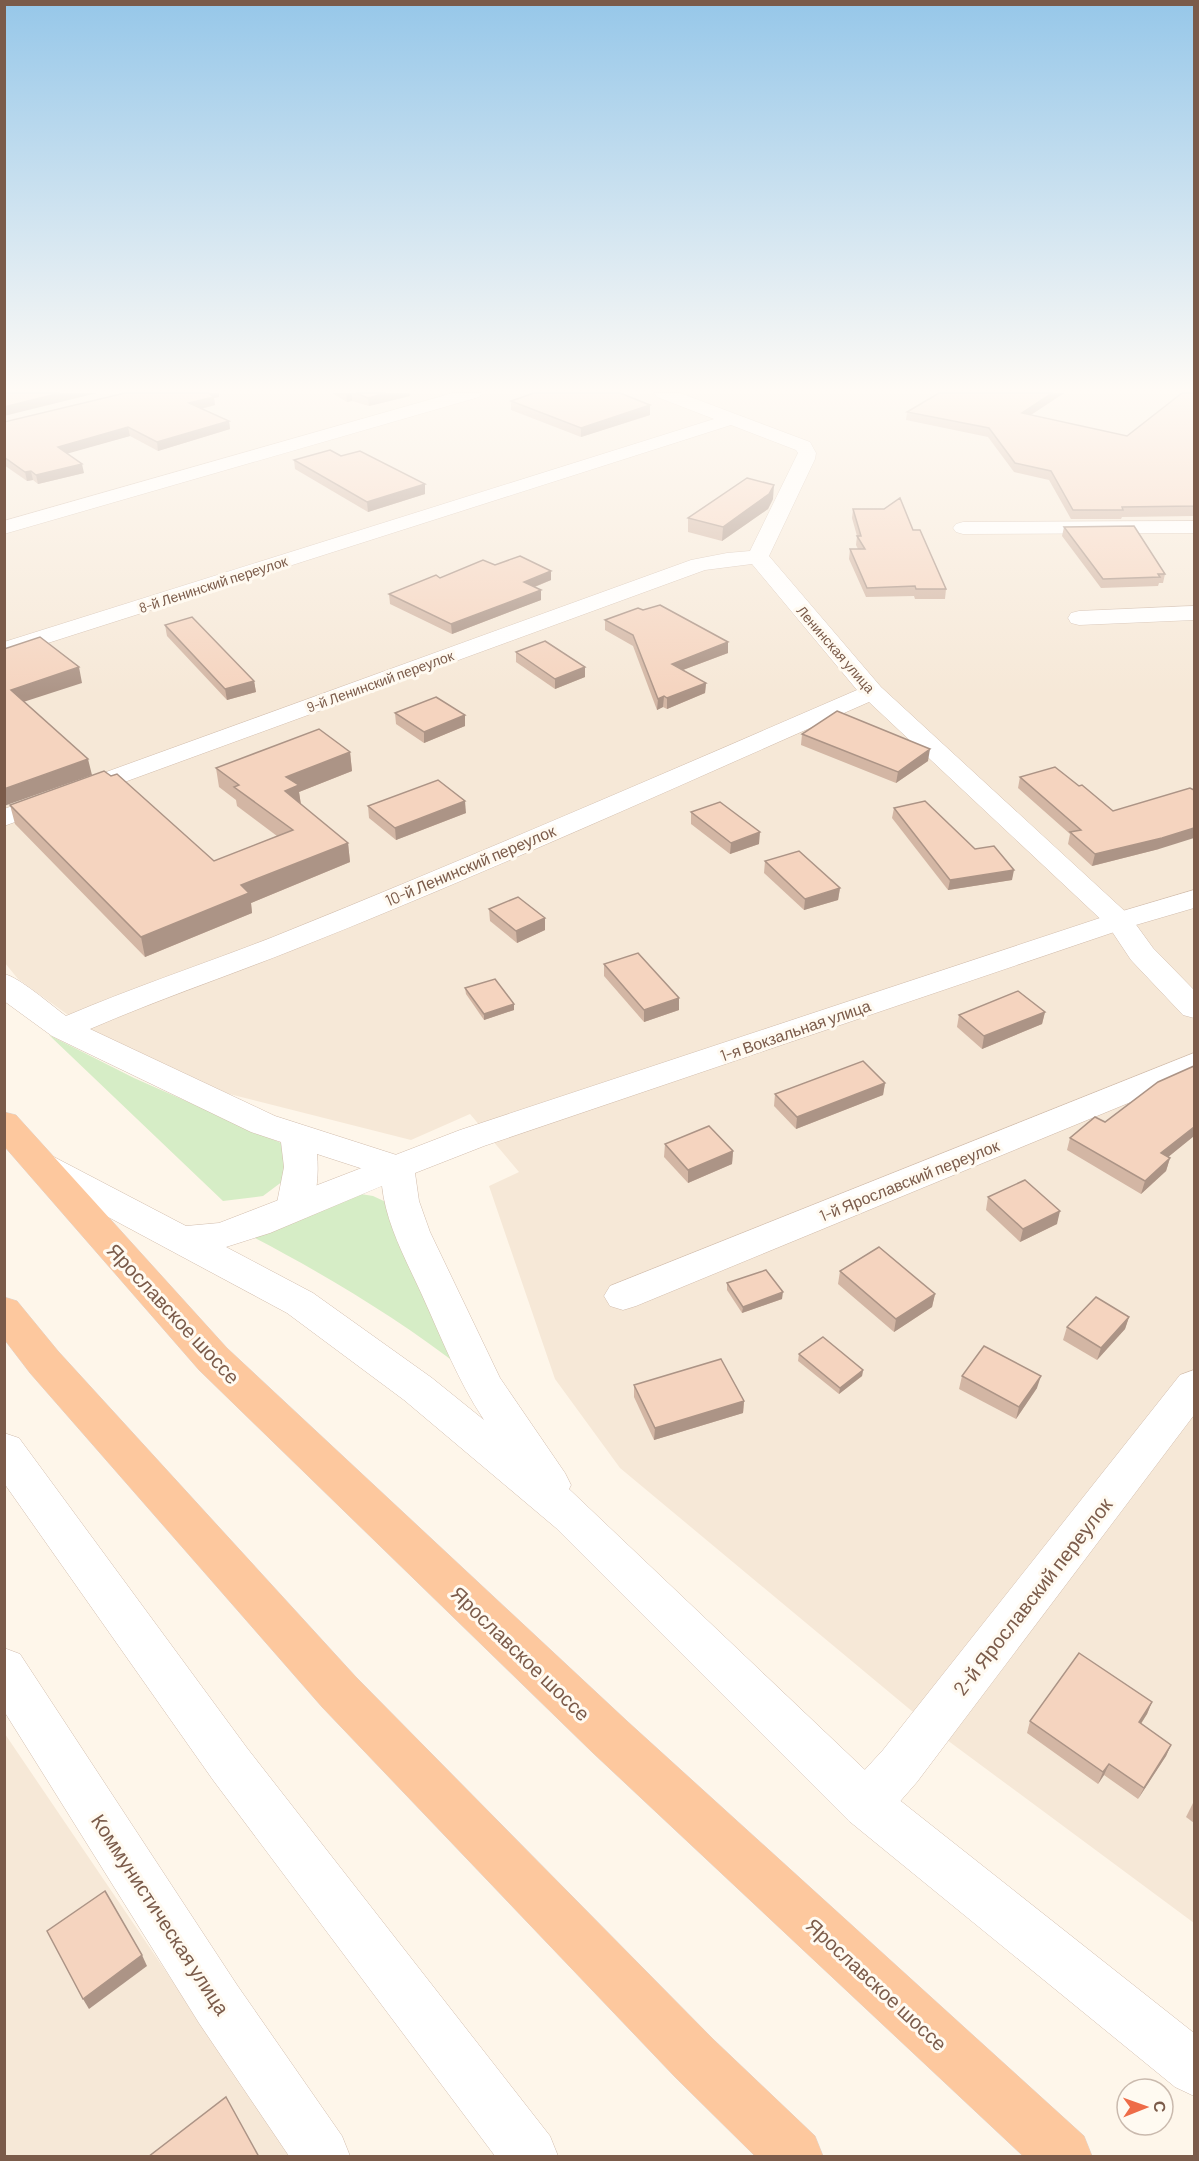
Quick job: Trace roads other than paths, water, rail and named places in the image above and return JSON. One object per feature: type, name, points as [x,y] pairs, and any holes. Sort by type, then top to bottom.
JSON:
[{"type":"highway","name":"Ярославское шоссе","points":[[4,1123],[213,1359],[610,1737],[1064,2157]]},
{"type":"highway","points":[[4,1311],[44,1362],[339,1692],[694,2058],[795,2157]]},
{"type":"street","points":[[4,528],[123,494]]},
{"type":"street","name":"8-й Ленинский переулок","points":[[4,650],[495,494]]},
{"type":"street","points":[[758,557],[788,494]]},
{"type":"street","points":[[963,528],[1194,527]]},
{"type":"street","name":"Ленинская улица","points":[[758,557],[872,692],[1119,921],[1142,954],[1194,1008]]},
{"type":"street","name":"9-й Ленинский переулок","points":[[4,818],[699,565],[727,559],[758,557]]},
{"type":"street","points":[[1079,618],[1194,613]]},
{"type":"street","name":"10-й Ленинский переулок","points":[[63,1029],[139,996],[282,944],[634,796],[872,692]]},
{"type":"street","name":"1-я Вокзальная улица","points":[[183,1240],[220,1236],[472,1138],[1119,921],[1194,898]]},
{"type":"street","points":[[4,983],[17,996],[63,1029],[263,1124],[397,1168],[401,1201],[412,1232],[484,1387],[571,1515]]},
{"type":"street","name":"1-й Ярославский переулок","points":[[623,1296],[1194,1064]]},
{"type":"street","points":[[294,1208],[301,1167],[298,1136]]},
{"type":"street","points":[[39,1164],[300,1303],[418,1389],[571,1515],[866,1804],[1194,2068]]},
{"type":"street","name":"2-й Ярославский переулок","points":[[866,1804],[900,1766],[1194,1386]]},
{"type":"street","points":[[4,1450],[230,1764],[530,2157]]},
{"type":"street","name":"Коммунистическая улица","points":[[4,1669],[218,2004],[322,2157]]}]
